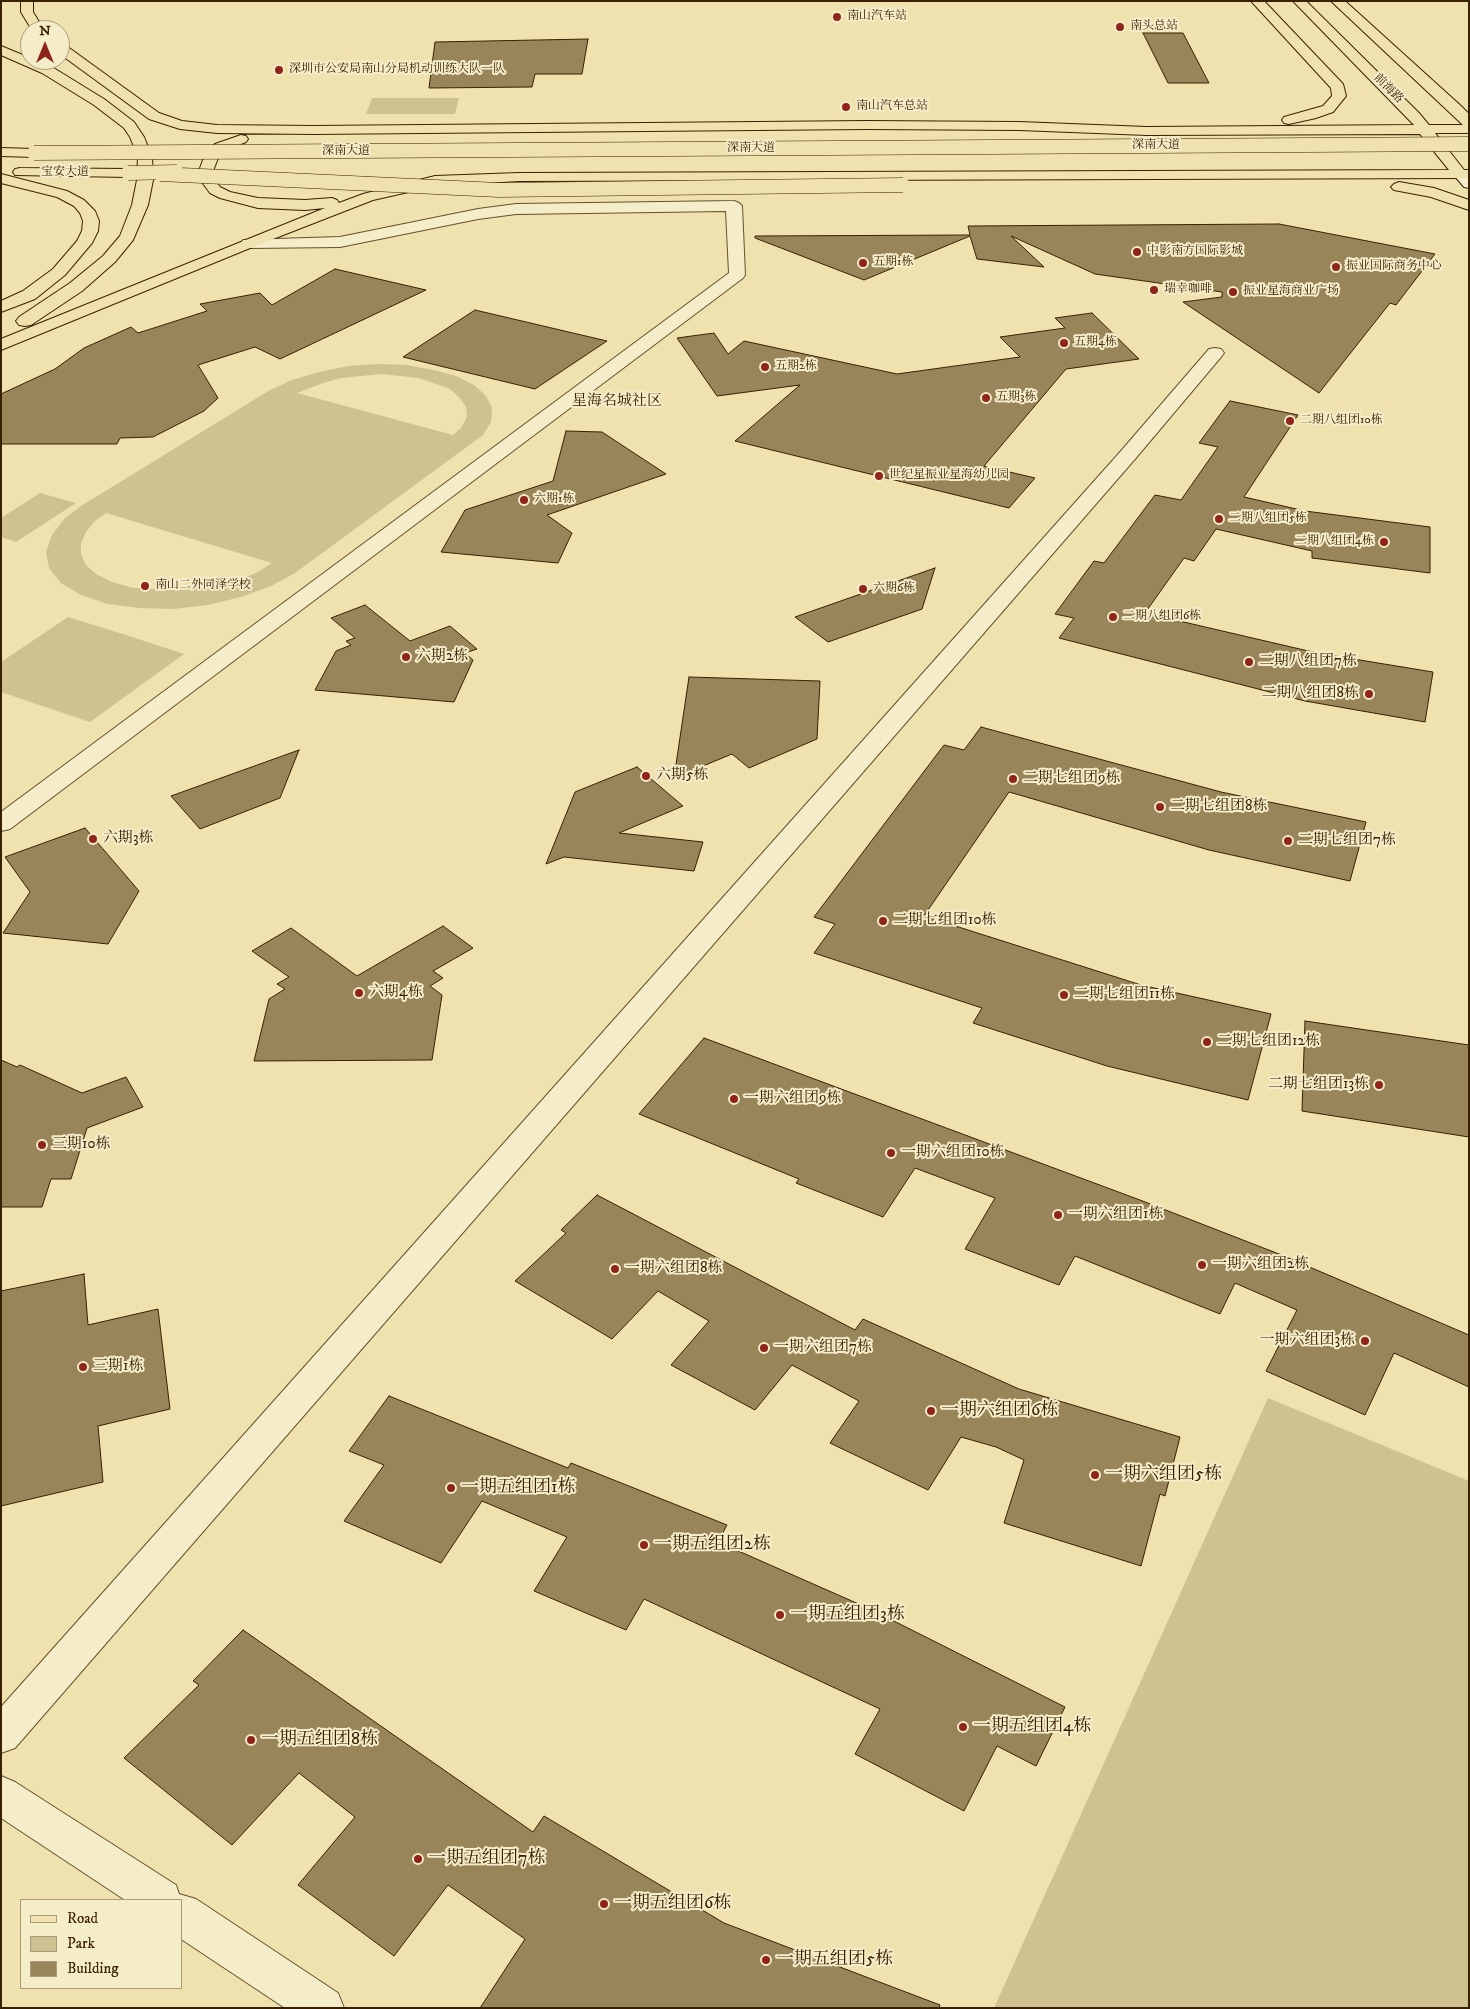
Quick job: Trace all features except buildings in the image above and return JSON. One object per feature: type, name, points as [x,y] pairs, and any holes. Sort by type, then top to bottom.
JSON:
[{"type":"main road","points":[[27,1],[27,12],[32,20]]},
{"type":"main road","points":[[1163,130],[1301,118],[1328,109],[1340,96],[1338,87],[1332,80],[1257,1]]},
{"type":"main road","name":"前海路","points":[[1299,1],[1414,116],[1467,174]]},
{"type":"main road","points":[[1337,1],[1469,123]]},
{"type":"main road","points":[[1,50],[70,83],[99,102],[128,125],[137,137],[145,157],[145,180],[140,205],[127,237],[108,259],[76,287],[1,335]]},
{"type":"main road","points":[[70,55],[144,109],[167,121],[180,125],[217,129],[312,130]]},
{"type":"main road","points":[[1434,89],[1469,103]]},
{"type":"main road","name":"深南大道","points":[[312,130],[1019,126],[1147,131],[1469,129]]},
{"type":"main road","points":[[312,130],[260,136],[229,143],[214,152],[206,171],[206,178],[215,190],[225,195],[258,203],[305,205],[368,197]]},
{"type":"main road","points":[[34,153],[323,141],[1147,131]]},
{"type":"main road","name":"深南大道","points":[[34,153],[1469,144]]},
{"type":"main road","name":"宝安大道","points":[[1,152],[34,153]]},
{"type":"main road","name":"深南大道","points":[[416,170],[1467,174]]},
{"type":"main road","name":"深南大道","points":[[128,173],[396,171]]},
{"type":"main road","name":"宝安大道","points":[[1,172],[128,173]]},
{"type":"main road","points":[[128,173],[483,189],[903,185],[1206,176],[1379,184],[1434,193],[1469,205]]},
{"type":"main road","name":"深南大道","points":[[368,197],[436,181],[488,178],[1467,174]]},
{"type":"main road","points":[[1,178],[62,194],[79,203],[87,211],[91,221],[90,231],[84,243],[59,272],[29,294],[1,307]]},
{"type":"main road","points":[[1,345],[249,243],[368,197]]},
{"type":"street","points":[[1,824],[737,275],[734,206],[516,209],[478,214],[347,241],[249,243]]},
{"type":"street","points":[[316,217],[311,224],[311,229],[323,242]]},
{"type":"street","points":[[1,1735],[1216,353]]},
{"type":"street","points":[[1,1795],[159,1899]]},
{"type":"street","points":[[182,1915],[323,2008]]},
{"type":"green space","points":[[372,98],[459,98],[455,114],[366,114]]},
{"type":"green space","points":[[407,365],[456,376],[474,385],[486,396],[492,408],[491,422],[483,435],[295,573],[271,586],[241,597],[208,605],[173,609],[139,608],[108,604],[81,595],[61,583],[49,568],[46,552],[52,535],[65,518],[81,506],[270,390],[292,380],[348,366]],"holes":[[[381,374],[419,378],[450,389],[466,407],[467,417],[461,428],[453,435],[297,393],[341,378]],[[106,513],[272,563],[258,572],[236,581],[211,587],[184,590],[133,588],[112,582],[96,574],[86,565],[81,554],[81,543],[86,532],[95,521]]]},
{"type":"green space","points":[[40,493],[76,503],[16,542],[1,537],[1,518]]},
{"type":"green space","points":[[68,617],[184,654],[90,722],[1,692],[1,662]]},
{"type":"green space","points":[[1268,1398],[1469,1481],[1469,2008],[994,2008]]},
{"type":"place","name":"南山汽车站","points":[[837,17]]},
{"type":"place","name":"南头总站","points":[[1120,27]]},
{"type":"place","name":"深圳市公安局南山分局机动训练大队一队","points":[[279,70]]},
{"type":"place","name":"南山汽车总站","points":[[846,107]]},
{"type":"place","name":"中影南方国际影城","points":[[1137,252]]},
{"type":"place","name":"五期1栋","points":[[863,263]]},
{"type":"place","name":"振业国际商务中心","points":[[1336,267]]},
{"type":"place","name":"瑞幸咖啡","points":[[1154,290]]},
{"type":"place","name":"振业星海商业广场","points":[[1233,292]]},
{"type":"place","name":"五期4栋","points":[[1064,343]]},
{"type":"place","name":"五期2栋","points":[[765,367]]},
{"type":"place","name":"五期3栋","points":[[986,398]]},
{"type":"place","name":"二期八组团10栋","points":[[1290,421]]},
{"type":"place","name":"世纪星振业星海幼儿园","points":[[879,476]]},
{"type":"place","name":"六期1栋","points":[[524,500]]},
{"type":"place","name":"二期八组团5栋","points":[[1219,519]]},
{"type":"place","name":"二期八组团4栋","points":[[1384,542]]},
{"type":"place","name":"南山二外同泽学校","points":[[145,586]]},
{"type":"place","name":"六期6栋","points":[[863,589]]},
{"type":"place","name":"二期八组团6栋","points":[[1113,617]]},
{"type":"place","name":"六期2栋","points":[[406,657]]},
{"type":"place","name":"二期八组团7栋","points":[[1249,662]]},
{"type":"place","name":"二期八组团8栋","points":[[1369,694]]},
{"type":"place","name":"六期5栋","points":[[646,776]]},
{"type":"place","name":"二期七组团9栋","points":[[1013,779]]},
{"type":"place","name":"二期七组团8栋","points":[[1160,807]]},
{"type":"place","name":"六期3栋","points":[[93,839]]},
{"type":"place","name":"二期七组团7栋","points":[[1288,841]]},
{"type":"place","name":"二期七组团10栋","points":[[883,921]]},
{"type":"place","name":"六期4栋","points":[[359,993]]},
{"type":"place","name":"二期七组团11栋","points":[[1064,995]]},
{"type":"place","name":"二期七组团12栋","points":[[1207,1042]]},
{"type":"place","name":"二期七组团13栋","points":[[1379,1085]]},
{"type":"place","name":"一期六组团9栋","points":[[734,1099]]},
{"type":"place","name":"三期10栋","points":[[42,1145]]},
{"type":"place","name":"一期六组团10栋","points":[[891,1153]]},
{"type":"place","name":"一期六组团1栋","points":[[1058,1215]]},
{"type":"place","name":"一期六组团2栋","points":[[1202,1265]]},
{"type":"place","name":"一期六组团8栋","points":[[615,1269]]},
{"type":"place","name":"一期六组团3栋","points":[[1365,1341]]},
{"type":"place","name":"一期六组团7栋","points":[[764,1348]]},
{"type":"place","name":"三期1栋","points":[[83,1367]]},
{"type":"place","name":"一期六组团6栋","points":[[931,1411]]},
{"type":"place","name":"一期六组团5栋","points":[[1095,1475]]},
{"type":"place","name":"一期五组团1栋","points":[[451,1488]]},
{"type":"place","name":"一期五组团2栋","points":[[644,1545]]},
{"type":"place","name":"一期五组团3栋","points":[[780,1615]]},
{"type":"place","name":"一期五组团4栋","points":[[963,1727]]},
{"type":"place","name":"一期五组团8栋","points":[[251,1740]]},
{"type":"place","name":"一期五组团7栋","points":[[418,1859]]},
{"type":"place","name":"一期五组团6栋","points":[[604,1904]]},
{"type":"place","name":"一期五组团5栋","points":[[766,1960]]},
{"type":"district","name":"星海名城社区","points":[[617,402]]}]
